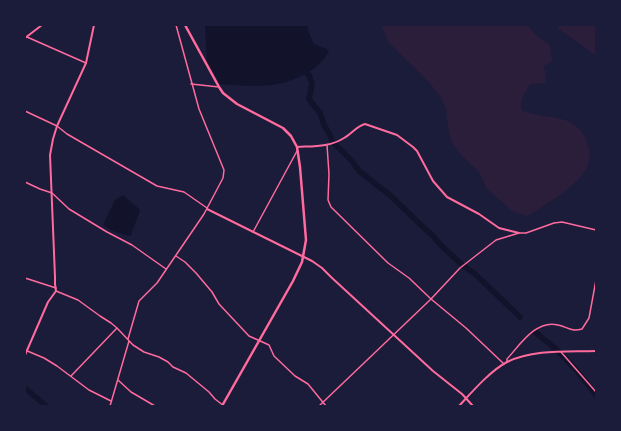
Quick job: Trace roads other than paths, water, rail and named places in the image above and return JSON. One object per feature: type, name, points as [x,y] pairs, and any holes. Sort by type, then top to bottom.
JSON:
[{"type":"main road","points":[[186,25],[219,87],[227,97],[237,104],[283,128],[291,136],[297,148],[300,167],[306,232],[303,257],[293,281],[223,406]]},
{"type":"street","points":[[42,25],[26,38],[86,63]]},
{"type":"street","points":[[25,355],[48,302],[56,290],[50,155],[57,126],[86,63],[94,25]]},
{"type":"street","points":[[110,406],[139,302],[157,283],[176,256],[207,209],[223,178],[224,170],[199,109],[176,25]]},
{"type":"street","points":[[191,84],[219,87]]},
{"type":"street","points":[[25,111],[57,126],[67,134],[158,186],[184,192],[207,209],[322,268],[473,406]]},
{"type":"street","points":[[253,232],[297,148],[327,145],[344,138],[361,125],[365,124],[398,135],[417,151],[433,181],[447,197],[479,214],[499,228],[519,233],[526,233],[554,223],[562,222],[596,230]]},
{"type":"street","points":[[327,145],[329,174],[327,196],[331,208],[388,263],[409,278],[504,364]]},
{"type":"street","points":[[25,182],[52,193],[69,209],[132,245],[166,269]]},
{"type":"street","points":[[319,406],[431,299],[460,268],[492,242],[519,233]]},
{"type":"street","points":[[176,256],[185,262],[196,273],[212,292],[219,304],[249,336],[269,345],[274,356],[295,376],[308,384],[326,406]]},
{"type":"street","points":[[25,278],[78,300],[117,328],[144,352],[159,357],[173,367],[186,373],[223,406]]},
{"type":"street","points":[[507,362],[507,360],[532,332],[544,325],[558,325],[576,331],[582,329],[589,318],[596,280]]},
{"type":"street","points":[[71,376],[117,328]]},
{"type":"street","points":[[26,351],[44,358],[89,390],[111,402],[114,406]]},
{"type":"street","points":[[459,406],[484,381],[507,362],[542,353],[596,351]]},
{"type":"street","points":[[561,352],[596,392]]},
{"type":"street","points":[[118,380],[131,392],[155,406]]},
{"type":"waterway","points":[[306,73],[309,75],[312,84],[309,99],[320,113],[332,141],[352,161],[359,171],[391,196],[451,255],[474,273],[520,317]]},
{"type":"waterway","points":[[535,332],[556,349],[578,372],[596,395]]},
{"type":"waterway","points":[[25,388],[46,406]]}]
